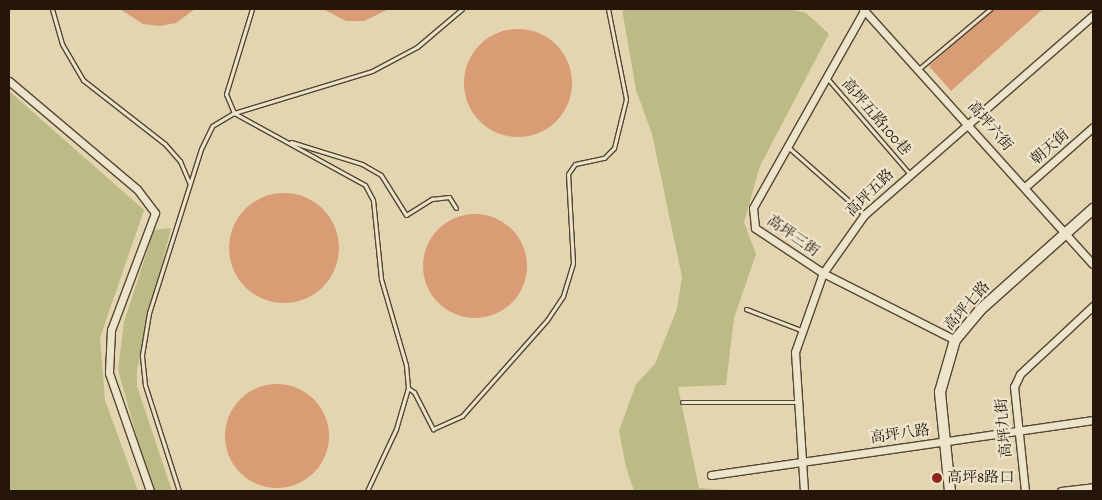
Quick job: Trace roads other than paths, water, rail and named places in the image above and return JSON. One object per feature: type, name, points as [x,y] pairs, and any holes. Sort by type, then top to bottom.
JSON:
[{"type":"street","name":"高坪六街","points":[[864,9],[970,122],[1093,264]]},
{"type":"street","name":"高坪三街","points":[[864,9],[785,145],[753,208],[755,228],[823,273],[955,340]]},
{"type":"street","name":"高坪五路","points":[[804,491],[795,402],[795,352],[801,330],[823,273],[864,215],[1093,15]]},
{"type":"street","points":[[9,81],[137,189],[154,213],[112,330],[109,373],[150,491]]},
{"type":"street","name":"朝天街","points":[[1025,187],[1093,127]]},
{"type":"street","name":"高坪七路","points":[[950,491],[942,442],[942,375],[955,340],[980,310],[1093,209]]},
{"type":"street","name":"高坪九街","points":[[1025,491],[1016,432],[1014,387],[1020,374],[1093,306]]},
{"type":"street","name":"高坪八路","points":[[711,475],[1093,420]]},
{"type":"street","points":[[1061,491],[1093,487]]},
{"type":"lane","points":[[52,9],[62,44],[83,80],[165,144],[180,161],[190,185]]},
{"type":"lane","points":[[252,9],[226,94],[234,114],[365,185],[373,200],[381,280],[406,365],[408,388],[396,429],[367,491]]},
{"type":"lane","points":[[179,491],[145,385],[142,355],[149,313],[190,185],[212,126],[234,114],[372,71],[417,47],[462,9]]},
{"type":"lane","points":[[408,388],[414,392],[433,429],[462,416],[547,320],[563,296],[573,263],[568,174],[575,164],[604,158],[614,148],[626,99],[608,9]]},
{"type":"lane","points":[[920,68],[990,9]]},
{"type":"lane","name":"高坪五路100巷","points":[[826,76],[910,173]]},
{"type":"lane","points":[[283,140],[362,164],[382,176],[406,215],[432,199],[449,197],[456,208]]},
{"type":"lane","points":[[785,145],[864,215]]},
{"type":"lane","points":[[746,309],[801,330]]},
{"type":"lane","points":[[682,402],[795,402]]},
{"type":"place","name":"高坪8路口","points":[[937,478]]}]
